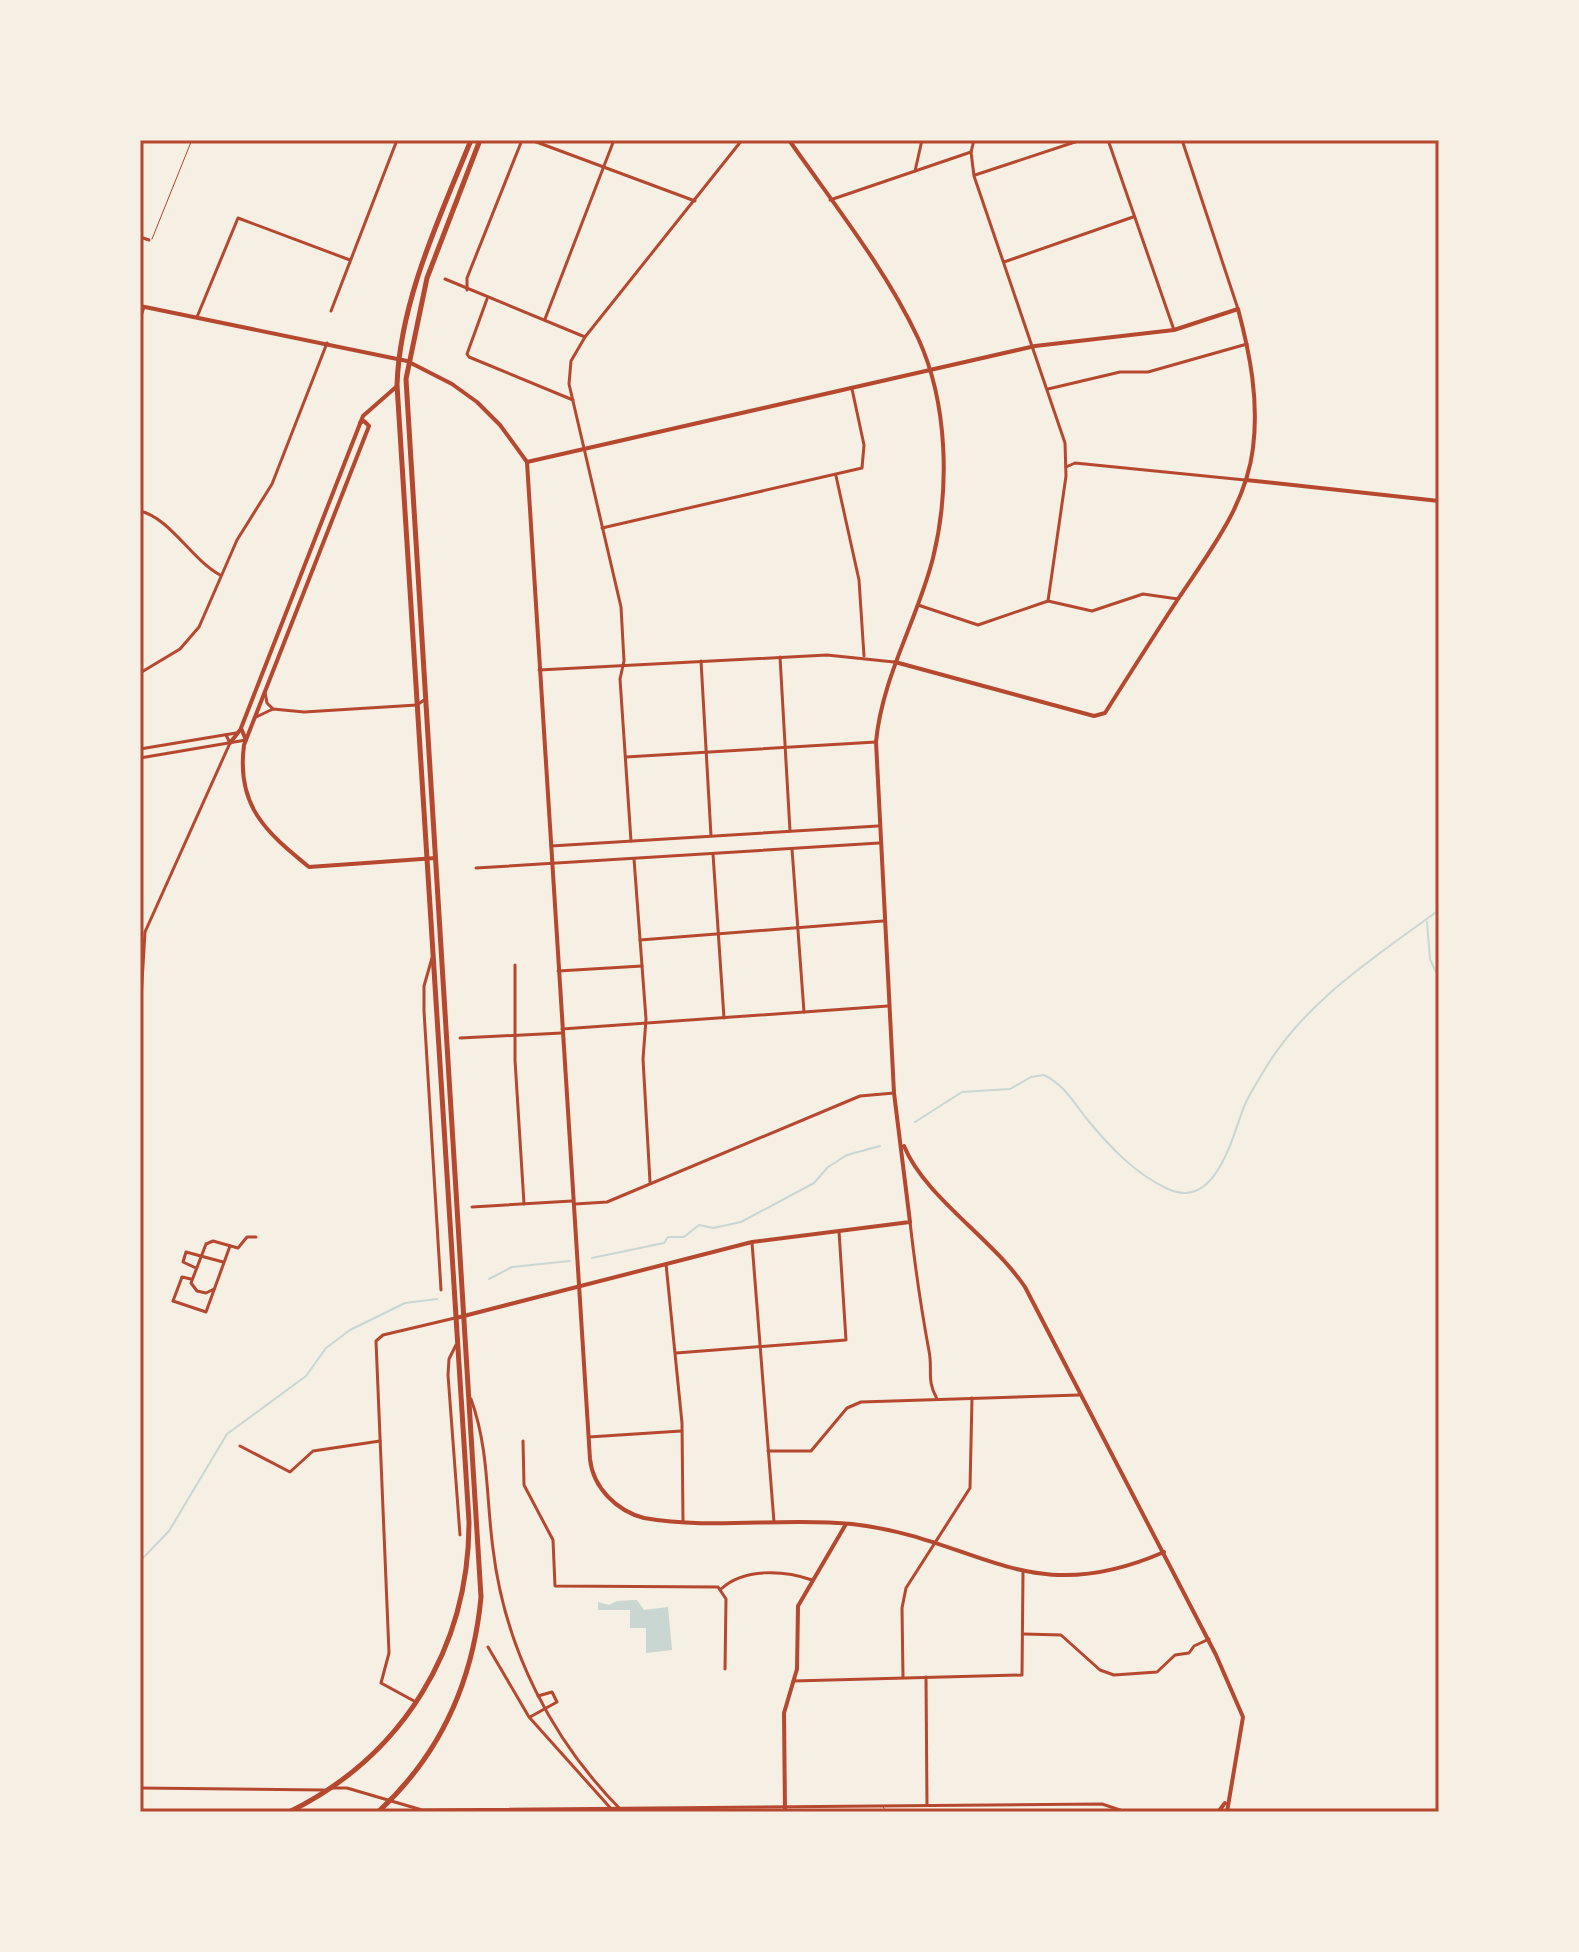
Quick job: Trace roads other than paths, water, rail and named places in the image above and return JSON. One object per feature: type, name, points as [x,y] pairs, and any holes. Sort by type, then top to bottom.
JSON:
[{"type":"main road","points":[[289,1812],[333,1788],[380,1748],[417,1703],[452,1637],[468,1567],[469,1522],[397,385],[399,358],[418,279],[471,140]]},
{"type":"main road","points":[[378,1812],[417,1771],[445,1730],[474,1649],[481,1597],[407,361],[427,278],[480,140]]},
{"type":"street","points":[[331,311],[397,140]]},
{"type":"street","points":[[467,290],[467,278],[522,140]]},
{"type":"street","points":[[531,140],[695,201]]},
{"type":"street","points":[[545,319],[614,140]]},
{"type":"street","points":[[631,841],[620,679],[623,665],[621,607],[573,400],[569,367],[585,337],[742,140]]},
{"type":"street","points":[[789,140],[900,306],[930,369],[940,426],[942,495],[936,545],[918,605],[881,702],[876,742],[894,1093],[907,1181],[918,1296],[930,1355],[929,1384],[937,1400]]},
{"type":"street","points":[[915,171],[922,140]]},
{"type":"street","points":[[974,140],[971,152],[974,176],[1035,346],[1065,443],[1066,467],[1048,601]]},
{"type":"street","points":[[974,176],[1079,140]]},
{"type":"street","points":[[1108,140],[1174,330]]},
{"type":"street","points":[[539,670],[780,657],[864,656],[1100,717],[1226,526],[1246,480],[1253,449],[1255,409],[1248,344],[1182,140]]},
{"type":"street","points":[[830,200],[971,152]]},
{"type":"street","points":[[1004,262],[1135,217]]},
{"type":"street","points":[[197,317],[238,218],[350,260]]},
{"type":"street","points":[[140,237],[149,240]]},
{"type":"street","points":[[445,279],[487,299],[585,337]]},
{"type":"street","points":[[487,299],[468,349],[469,357],[573,400]]},
{"type":"street","points":[[140,319],[142,307],[399,358],[452,384],[477,402],[500,425],[527,462],[591,1468],[611,1500],[635,1516],[683,1521],[846,1524],[889,1531],[1023,1573],[1057,1577],[1097,1575],[1127,1568],[1164,1552]]},
{"type":"street","points":[[527,462],[1035,346],[1174,330],[1238,309]]},
{"type":"street","points":[[140,673],[169,657],[191,638],[207,612],[237,540],[272,484],[327,343]]},
{"type":"street","points":[[1048,389],[1120,372],[1148,372],[1248,344]]},
{"type":"street","points":[[397,385],[388,396],[367,410],[360,423],[243,734],[244,774],[252,811],[269,834],[309,867],[436,858]]},
{"type":"street","points":[[602,528],[862,468],[866,459],[851,387]]},
{"type":"street","points":[[140,758],[230,743],[251,728],[369,426],[364,421],[360,423]]},
{"type":"street","points":[[1066,467],[1075,463],[1439,501]]},
{"type":"street","points":[[836,476],[859,580],[864,656]]},
{"type":"street","points":[[140,511],[163,522],[193,557],[220,576]]},
{"type":"street","points":[[918,605],[978,625],[1048,601],[1092,611],[1143,594],[1178,599]]},
{"type":"street","points":[[780,657],[790,831]]},
{"type":"street","points":[[701,661],[711,836]]},
{"type":"street","points":[[265,692],[267,703],[273,709]]},
{"type":"street","points":[[254,719],[260,712],[273,709],[304,712],[417,705],[425,697]]},
{"type":"street","points":[[140,749],[243,734]]},
{"type":"street","points":[[140,1016],[145,932],[222,757],[230,743],[243,734]]},
{"type":"street","points":[[226,735],[230,737],[230,743]]},
{"type":"street","points":[[626,757],[876,742]]},
{"type":"street","points":[[214,746],[220,749],[222,757]]},
{"type":"street","points":[[550,846],[878,826]]},
{"type":"street","points":[[476,868],[879,843]]},
{"type":"street","points":[[792,849],[804,1012]]},
{"type":"street","points":[[713,854],[724,1018]]},
{"type":"street","points":[[634,859],[642,966],[650,1184]]},
{"type":"street","points":[[640,940],[883,921]]},
{"type":"street","points":[[433,954],[425,979],[424,998],[441,1290]]},
{"type":"street","points":[[515,965],[524,1204]]},
{"type":"street","points":[[558,971],[642,966]]},
{"type":"street","points":[[460,1038],[888,1006]]},
{"type":"street","points":[[472,1207],[607,1202],[860,1096],[894,1093]]},
{"type":"street","points":[[900,1137],[920,1177]]},
{"type":"street","points":[[907,1181],[912,1173],[920,1177],[1006,1259],[1083,1395],[1209,1639],[1243,1717],[1242,1741],[1225,1803],[1218,1812]]},
{"type":"street","points":[[417,1703],[381,1683],[389,1653],[378,1337],[752,1242],[910,1222]]},
{"type":"street","points":[[676,1353],[846,1340],[839,1231]]},
{"type":"street","points":[[191,1279],[209,1241],[238,1248],[247,1237],[256,1237]]},
{"type":"street","points":[[752,1242],[774,1522]]},
{"type":"street","points":[[191,1279],[181,1278],[173,1299],[175,1303],[206,1312],[230,1246]]},
{"type":"street","points":[[196,1268],[185,1264],[183,1259],[189,1251],[224,1262]]},
{"type":"street","points":[[666,1264],[676,1353],[683,1521]]},
{"type":"street","points":[[191,1279],[197,1291],[206,1293],[215,1289]]},
{"type":"street","points":[[457,1342],[448,1367],[460,1535]]},
{"type":"street","points":[[768,1451],[811,1451],[847,1408],[856,1404],[1083,1395]]},
{"type":"street","points":[[903,1677],[903,1596],[932,1543],[970,1488],[972,1398]]},
{"type":"street","points":[[471,1399],[486,1444],[492,1546],[502,1600],[514,1640],[546,1712],[588,1775],[621,1810]]},
{"type":"street","points":[[589,1437],[681,1431]]},
{"type":"street","points":[[240,1446],[290,1472],[313,1451],[380,1441]]},
{"type":"street","points":[[523,1441],[524,1485],[553,1540],[555,1586],[721,1589],[743,1575],[788,1575],[812,1580]]},
{"type":"street","points":[[785,1810],[784,1713],[793,1681],[798,1606],[846,1524]]},
{"type":"street","points":[[793,1681],[1022,1675],[1023,1573]]},
{"type":"street","points":[[721,1589],[726,1599],[725,1669]]},
{"type":"street","points":[[1024,1634],[1061,1635],[1100,1670],[1114,1675],[1157,1672],[1175,1655],[1189,1653],[1194,1646],[1209,1639]]},
{"type":"street","points":[[488,1647],[529,1717],[612,1810]]},
{"type":"street","points":[[926,1677],[927,1805]]},
{"type":"street","points":[[529,1717],[556,1705],[556,1695],[549,1691],[538,1696]]},
{"type":"street","points":[[140,1788],[347,1788],[422,1810],[785,1810],[901,1805],[1102,1804],[1126,1812]]},
{"type":"street","points":[[1225,1803],[1227,1812]]},
{"type":"lane","points":[[149,240],[191,142],[185,140]]},
{"type":"lane","points":[[901,1805],[907,1812]]},
{"type":"lane","points":[[881,1806],[887,1812]]},
{"type":"waterway","points":[[915,1122],[962,1092],[1010,1089],[1031,1077],[1044,1075],[1062,1088],[1104,1139],[1144,1176],[1168,1189],[1184,1193],[1197,1190],[1209,1182],[1218,1170],[1251,1093],[1279,1048],[1298,1025],[1365,964],[1439,910]]},
{"type":"waterway","points":[[1427,922],[1430,959],[1439,979]]},
{"type":"waterway","points":[[592,1258],[664,1243],[668,1237],[684,1237],[699,1225],[713,1228],[741,1222],[814,1183],[828,1167],[847,1155],[880,1146]]},
{"type":"waterway","points":[[489,1279],[512,1267],[570,1261]]},
{"type":"waterway","points":[[140,1561],[169,1531],[227,1434],[306,1376],[326,1348],[350,1330],[405,1303],[437,1299]]},
{"type":"waterway","points":[[1434,1812],[1439,1803]]}]
